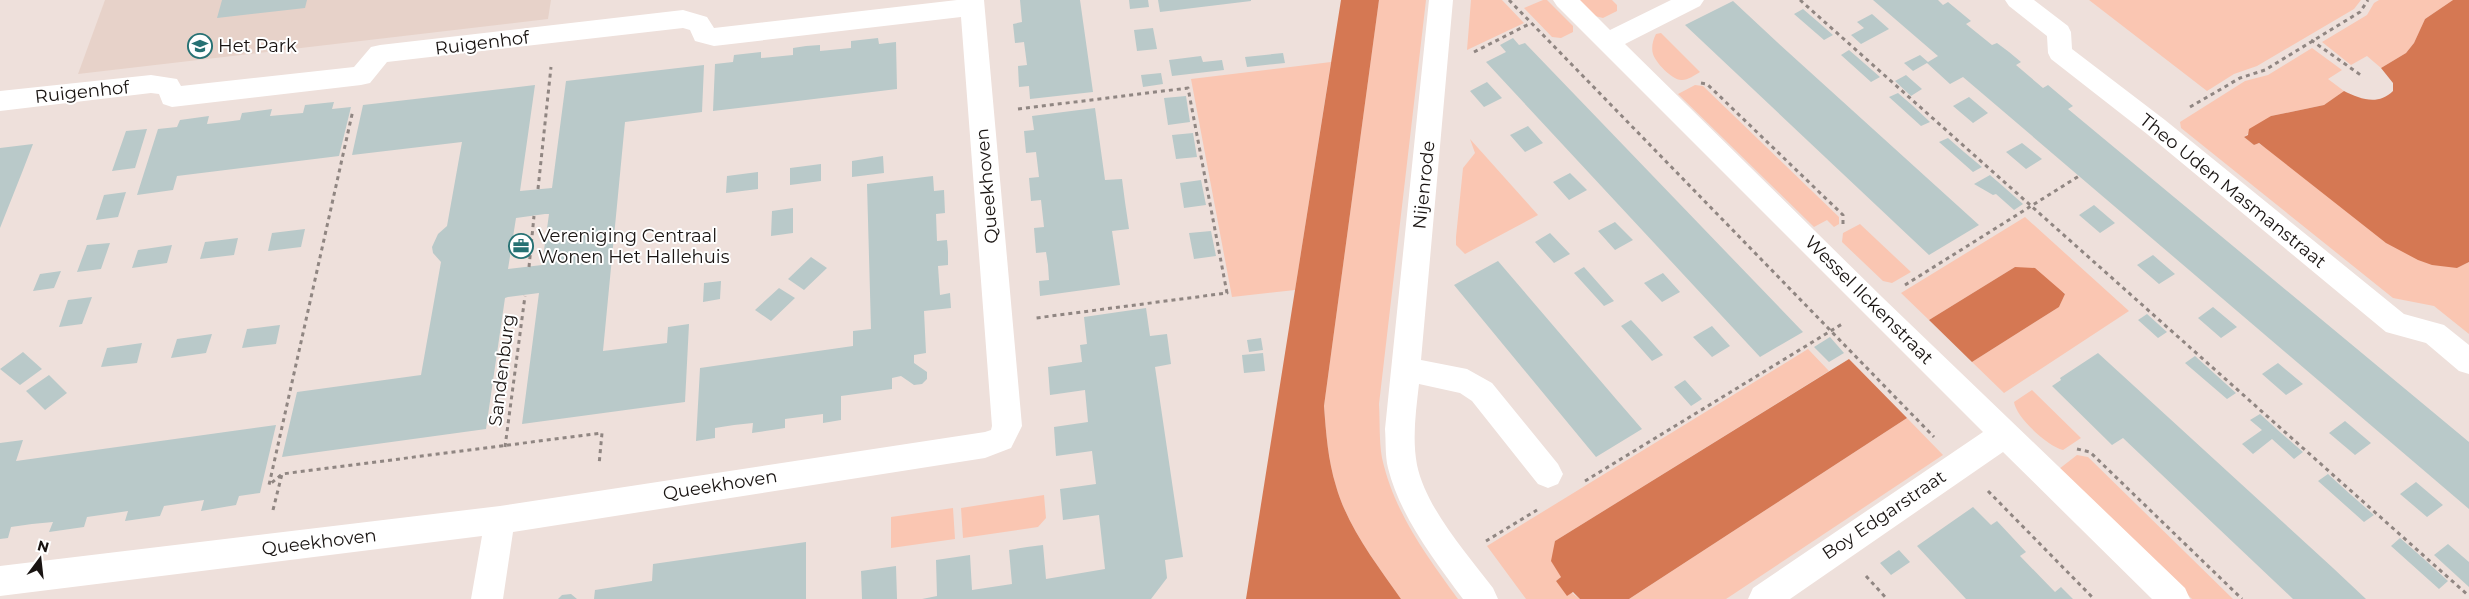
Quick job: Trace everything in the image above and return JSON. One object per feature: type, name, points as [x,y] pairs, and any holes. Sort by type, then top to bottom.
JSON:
[{"type":"street","name":"Nijenrode","points":[[1441,0],[1400,429],[1403,470],[1415,498],[1454,560],[1482,599]]},
{"type":"street","name":"Wessel Ilckenstraat","points":[[1565,0],[1872,305],[2006,433],[2174,599]]},
{"type":"street","points":[[1608,42],[1692,0]]},
{"type":"street","name":"Theo Uden Masmanstraat","points":[[2017,0],[2059,32],[2060,53],[2156,127],[2396,324],[2434,333],[2469,362]]},
{"type":"street","name":"Ruigenhof","points":[[0,101],[151,84],[168,86],[172,97],[361,76],[369,64],[380,54],[683,19],[699,23],[704,35],[714,37],[972,3]]},
{"type":"street","name":"Queekhoven","points":[[0,581],[500,520],[985,445],[1000,439],[1007,426],[972,3]]},
{"type":"street","points":[[1406,369],[1467,382],[1482,392],[1548,474]]},
{"type":"street","name":"Boy Edgarstraat","points":[[1764,599],[2006,433]]},
{"type":"street","points":[[487,599],[500,520]]},
{"type":"path","points":[[1509,0],[1830,331],[2094,599]]},
{"type":"path","points":[[1800,0],[2030,207],[2469,596]]},
{"type":"path","points":[[2156,127],[2240,78],[2265,70],[2311,40],[2360,12],[2368,0]]},
{"type":"path","points":[[1435,71],[1531,23]]},
{"type":"path","points":[[538,190],[555,34]]},
{"type":"path","points":[[2311,40],[2362,76]]},
{"type":"path","points":[[361,76],[269,485],[282,474],[506,447],[602,433],[597,504]]},
{"type":"path","points":[[981,114],[1188,88],[1227,293],[998,324]]},
{"type":"path","points":[[1583,482],[2079,176]]},
{"type":"path","points":[[529,267],[534,216]]},
{"type":"path","name":"Sandenburg","points":[[506,447],[525,296]]},
{"type":"path","points":[[2044,471],[2074,448],[2090,452],[2242,599]]},
{"type":"path","points":[[263,549],[282,474]]},
{"type":"path","points":[[1454,560],[1542,507]]},
{"type":"shaded area","name":"Het Park","points":[[105,0],[551,0],[548,19],[78,74]]},
{"type":"shaded area","points":[[1341,0],[1379,0],[1324,406],[1329,456],[1341,501],[1355,531],[1401,599],[1246,599]]},
{"type":"shaded area","points":[[1379,0],[1426,0],[1379,404],[1381,451],[1387,478],[1403,515],[1434,566],[1458,599],[1401,599],[1355,531],[1336,486],[1328,446],[1324,406]]},
{"type":"shaded area","points":[[1471,0],[1502,0],[1524,23],[1467,50]]},
{"type":"shaded area","points":[[1547,0],[1573,26],[1573,32],[1561,38],[1552,37],[1524,8]]},
{"type":"shaded area","points":[[1579,0],[1612,0],[1617,5],[1617,11],[1603,18],[1595,16]]},
{"type":"shaded area","points":[[2089,0],[2361,0],[2354,9],[2257,66],[2234,74],[2207,91]]},
{"type":"shaded area","points":[[2379,0],[2453,0],[2425,19],[2414,43],[2406,53],[2381,68],[2367,56],[2351,65],[2322,42],[2367,15],[2374,3]]},
{"type":"shaded area","points":[[2453,0],[2469,0],[2469,262],[2457,268],[2432,265],[2418,260],[2386,243],[2259,143],[2254,145],[2244,137],[2248,135],[2249,129],[2271,116],[2324,105],[2344,91],[2369,100],[2387,96],[2393,91],[2393,83],[2381,68],[2406,53],[2414,43],[2425,19]]},
{"type":"shaded area","points":[[1661,33],[1700,72],[1682,80],[1674,77],[1657,62],[1652,51],[1656,34]]},
{"type":"shaded area","points":[[2312,48],[2342,70],[2328,79],[2344,91],[2324,105],[2271,116],[2244,137],[2254,145],[2258,143],[2457,268],[2469,262],[2469,334],[2434,306],[2393,298],[2181,128],[2180,122],[2245,81],[2268,75]]},
{"type":"shaded area","points":[[1331,62],[1295,290],[1232,297],[1191,79]]},
{"type":"shaded area","points":[[1695,85],[1703,86],[1839,217],[1839,224],[1834,227],[1827,220],[1814,227],[1678,94]]},
{"type":"shaded area","points":[[1470,139],[1538,215],[1465,254],[1456,245],[1456,237],[1463,168],[1475,153]]},
{"type":"shaded area","points":[[2025,217],[2129,311],[2004,393],[1972,362],[2059,307],[2065,293],[2015,267],[1929,320],[1901,293]]},
{"type":"shaded area","points":[[1860,224],[1911,272],[1892,283],[1883,281],[1842,242],[1843,233]]},
{"type":"shaded area","points":[[2015,267],[2035,268],[2065,294],[2059,307],[1972,362],[1929,320]]},
{"type":"shaded area","points":[[1808,349],[1829,371],[1555,541],[1561,577],[1556,581],[1580,599],[1526,599],[1487,546]]},
{"type":"shaded area","points":[[1849,359],[1907,418],[1629,599],[1580,599],[1573,592],[1567,596],[1556,581],[1561,577],[1551,561],[1555,541]]},
{"type":"shaded area","points":[[2032,390],[2081,438],[2063,450],[2049,443],[2033,430],[2020,415],[2014,402]]},
{"type":"shaded area","points":[[1907,418],[1943,455],[1726,599],[1629,599]]},
{"type":"shaded area","points":[[2077,455],[2088,457],[2233,599],[2192,599],[2059,469]]},
{"type":"shaded area","points":[[1044,495],[1046,518],[1038,527],[963,538],[961,508]]},
{"type":"shaded area","points":[[953,508],[955,539],[891,548],[891,517]]},
{"type":"building","points":[[222,0],[307,0],[305,8],[217,18]]},
{"type":"building","points":[[1020,0],[1080,0],[1093,92],[1030,99],[1029,86],[1019,87],[1018,66],[1027,65],[1024,42],[1015,43],[1013,24],[1022,22]]},
{"type":"building","points":[[1129,0],[1148,0],[1149,7],[1130,9]]},
{"type":"building","points":[[1158,0],[1251,0],[1251,1],[1160,12]]},
{"type":"building","points":[[1873,0],[1938,0],[1943,5],[1948,2],[1971,21],[1966,24],[1992,45],[1997,43],[2009,52],[2021,62],[2016,65],[2043,88],[2048,85],[2073,106],[2068,109],[2469,442],[2469,509],[1963,77],[1950,84],[1927,63],[1913,71],[1904,63],[1920,55],[1928,62],[1938,56]]},
{"type":"building","points":[[1733,1],[1979,225],[1929,255],[1685,25]]},
{"type":"building","points":[[1803,9],[1833,35],[1824,40],[1794,14]]},
{"type":"building","points":[[1872,14],[1889,29],[1861,44],[1851,35],[1864,28],[1857,22]]},
{"type":"building","points":[[1153,28],[1157,49],[1137,51],[1134,30]]},
{"type":"building","points":[[878,38],[879,44],[896,42],[897,89],[713,111],[715,64],[733,62],[734,55],[761,52],[761,58],[793,55],[793,48],[820,45],[820,51],[851,48],[851,41]]},
{"type":"building","points":[[1513,38],[1519,45],[1525,43],[1803,332],[1760,357],[1486,62],[1506,52],[1500,45]]},
{"type":"building","points":[[1849,50],[1880,77],[1871,82],[1841,55]]},
{"type":"building","points":[[1283,53],[1285,63],[1247,67],[1245,57]]},
{"type":"building","points":[[1201,56],[1203,62],[1222,60],[1224,70],[1172,76],[1169,60]]},
{"type":"building","points":[[704,65],[702,112],[625,122],[603,351],[667,343],[668,327],[689,324],[685,402],[522,424],[539,293],[508,297],[505,298],[486,429],[282,457],[297,392],[421,375],[441,262],[433,253],[432,247],[438,234],[447,226],[462,142],[352,155],[363,105],[535,85],[520,191],[552,188],[566,81]],"holes":[[[549,214],[542,265],[508,269],[516,218]]]},
{"type":"building","points":[[1161,73],[1163,84],[1143,87],[1141,75]]},
{"type":"building","points":[[1906,75],[1922,89],[1911,96],[1895,81]]},
{"type":"building","points":[[1487,82],[1502,98],[1484,107],[1470,91]]},
{"type":"building","points":[[1898,93],[1930,122],[1921,126],[1889,97]]},
{"type":"building","points":[[1186,96],[1190,122],[1168,125],[1164,98]]},
{"type":"building","points":[[1969,97],[1988,113],[1973,123],[1953,106]]},
{"type":"building","points":[[334,102],[332,109],[351,107],[339,156],[177,176],[173,190],[137,195],[158,129],[177,127],[180,120],[209,116],[207,124],[240,120],[242,113],[272,109],[270,116],[303,113],[305,105]]},
{"type":"building","points":[[1095,108],[1105,180],[1122,179],[1129,229],[1112,231],[1120,285],[1040,296],[1039,281],[1049,280],[1048,265],[1046,252],[1036,253],[1034,228],[1044,227],[1041,200],[1031,201],[1029,178],[1039,177],[1036,152],[1026,153],[1024,131],[1034,130],[1032,116]]},
{"type":"building","points":[[1528,126],[1543,143],[1525,152],[1510,135]]},
{"type":"building","points":[[147,129],[135,168],[112,171],[126,131]]},
{"type":"building","points":[[1193,133],[1197,157],[1176,159],[1172,135]]},
{"type":"building","points":[[1948,138],[1982,167],[1973,172],[1939,142]]},
{"type":"building","points":[[2022,143],[2042,159],[2026,169],[2006,152]]},
{"type":"building","points":[[33,144],[23,170],[0,228],[0,148]]},
{"type":"building","points":[[883,156],[884,173],[852,177],[852,161]]},
{"type":"building","points":[[821,164],[821,181],[790,185],[790,168]]},
{"type":"building","points":[[758,172],[758,189],[726,193],[727,176]]},
{"type":"building","points":[[1570,173],[1587,190],[1569,200],[1553,182]]},
{"type":"building","points":[[1990,175],[2023,204],[2014,210],[1996,194],[1993,195],[1974,184]]},
{"type":"building","points":[[933,176],[934,191],[944,190],[945,213],[936,214],[937,241],[947,240],[948,252],[948,265],[938,266],[940,295],[950,293],[951,308],[924,311],[926,353],[914,355],[914,363],[927,372],[927,379],[922,384],[914,385],[901,376],[892,378],[892,389],[841,396],[841,420],[823,423],[823,414],[785,419],[785,428],[752,433],[753,423],[734,425],[715,428],[715,438],[696,441],[700,368],[853,346],[853,331],[871,329],[867,184]]},
{"type":"building","points":[[1201,180],[1206,205],[1184,208],[1180,183]]},
{"type":"building","points":[[126,192],[118,217],[96,220],[104,195]]},
{"type":"building","points":[[2094,205],[2115,223],[2100,233],[2079,215]]},
{"type":"building","points":[[793,208],[793,233],[771,236],[772,211]]},
{"type":"building","points":[[1615,222],[1633,240],[1615,250],[1598,231]]},
{"type":"building","points":[[305,229],[301,247],[268,251],[272,233]]},
{"type":"building","points":[[1211,231],[1216,256],[1194,259],[1189,233]]},
{"type":"building","points":[[1550,233],[1570,254],[1554,263],[1535,242]]},
{"type":"building","points":[[238,238],[234,255],[200,259],[205,242]]},
{"type":"building","points":[[110,243],[101,269],[77,272],[87,245]]},
{"type":"building","points":[[172,245],[167,263],[132,268],[138,250]]},
{"type":"building","points":[[2153,255],[2175,274],[2159,284],[2137,265]]},
{"type":"building","points":[[811,257],[827,268],[804,290],[788,279]]},
{"type":"building","points":[[1498,261],[1642,429],[1596,457],[1454,285]]},
{"type":"building","points":[[1584,267],[1614,301],[1604,306],[1574,273]]},
{"type":"building","points":[[61,271],[54,288],[33,291],[40,274]]},
{"type":"building","points":[[1663,273],[1680,292],[1662,302],[1644,283]]},
{"type":"building","points":[[721,281],[720,299],[703,302],[704,283]]},
{"type":"building","points":[[779,288],[795,298],[771,321],[755,310]]},
{"type":"building","points":[[92,297],[82,324],[59,327],[68,300]]},
{"type":"building","points":[[2213,307],[2237,327],[2221,338],[2198,318]]},
{"type":"building","points":[[1146,308],[1150,336],[1167,334],[1171,364],[1155,367],[1183,557],[1165,560],[1167,578],[1151,599],[922,599],[937,596],[936,560],[970,555],[972,590],[1012,584],[1009,550],[1027,547],[1043,545],[1046,579],[1105,569],[1099,515],[1063,520],[1060,489],[1096,484],[1092,451],[1056,456],[1054,427],[1088,422],[1085,390],[1050,395],[1048,367],[1082,362],[1080,345],[1087,344],[1084,317]]},
{"type":"building","points":[[2147,314],[2167,332],[2158,338],[2138,320]]},
{"type":"building","points":[[1631,320],[1663,355],[1652,361],[1621,326]]},
{"type":"building","points":[[280,325],[276,344],[242,348],[247,329]]},
{"type":"building","points":[[1712,326],[1730,346],[1712,357],[1693,337]]},
{"type":"building","points":[[212,334],[206,353],[171,358],[177,339]]},
{"type":"building","points":[[1830,337],[1844,353],[1829,362],[1814,347]]},
{"type":"building","points":[[1261,338],[1263,350],[1249,352],[1247,340]]},
{"type":"building","points":[[142,343],[137,363],[101,367],[107,348]]},
{"type":"building","points":[[23,352],[42,369],[20,385],[0,369]]},
{"type":"building","points":[[1263,353],[1265,371],[1244,373],[1242,355]]},
{"type":"building","points":[[2098,353],[2366,599],[2293,599],[2123,438],[2112,445],[2052,386],[2061,380],[2060,378]]},
{"type":"building","points":[[2195,356],[2236,393],[2227,399],[2185,363]]},
{"type":"building","points":[[2278,363],[2303,384],[2286,395],[2262,374]]},
{"type":"building","points":[[49,375],[67,393],[45,410],[26,391]]},
{"type":"building","points":[[1685,380],[1702,399],[1691,406],[1674,387]]},
{"type":"building","points":[[2260,414],[2303,452],[2294,459],[2272,439],[2253,454],[2242,444],[2262,430],[2250,420]]},
{"type":"building","points":[[2345,421],[2371,443],[2355,455],[2329,433]]},
{"type":"building","points":[[276,425],[260,493],[239,496],[236,505],[201,511],[204,500],[164,506],[160,516],[125,521],[128,511],[87,517],[84,527],[49,532],[53,522],[11,527],[8,538],[0,539],[0,443],[23,440],[16,461]]},
{"type":"building","points":[[2328,474],[2374,515],[2364,522],[2318,481]]},
{"type":"building","points":[[2416,482],[2443,505],[2427,517],[2400,494]]},
{"type":"building","points":[[1973,507],[1991,525],[1997,521],[2026,552],[2020,556],[2055,592],[2061,587],[2073,599],[1966,599],[1917,546]]},
{"type":"building","points":[[2400,538],[2448,581],[2439,589],[2391,546]]},
{"type":"building","points":[[806,542],[806,599],[594,599],[595,590],[652,581],[653,564]]},
{"type":"building","points":[[2448,544],[2469,562],[2469,587],[2434,555]]},
{"type":"building","points":[[1899,550],[1910,562],[1891,575],[1880,563]]},
{"type":"building","points":[[896,566],[897,599],[862,599],[861,571]]},
{"type":"building","points":[[571,594],[577,599],[558,599],[562,595]]},
{"type":"place","name":"Het Park","points":[[200,46]]},
{"type":"place","name":"Vereniging Centraal Wonen Het Hallehuis","points":[[521,246]]}]
